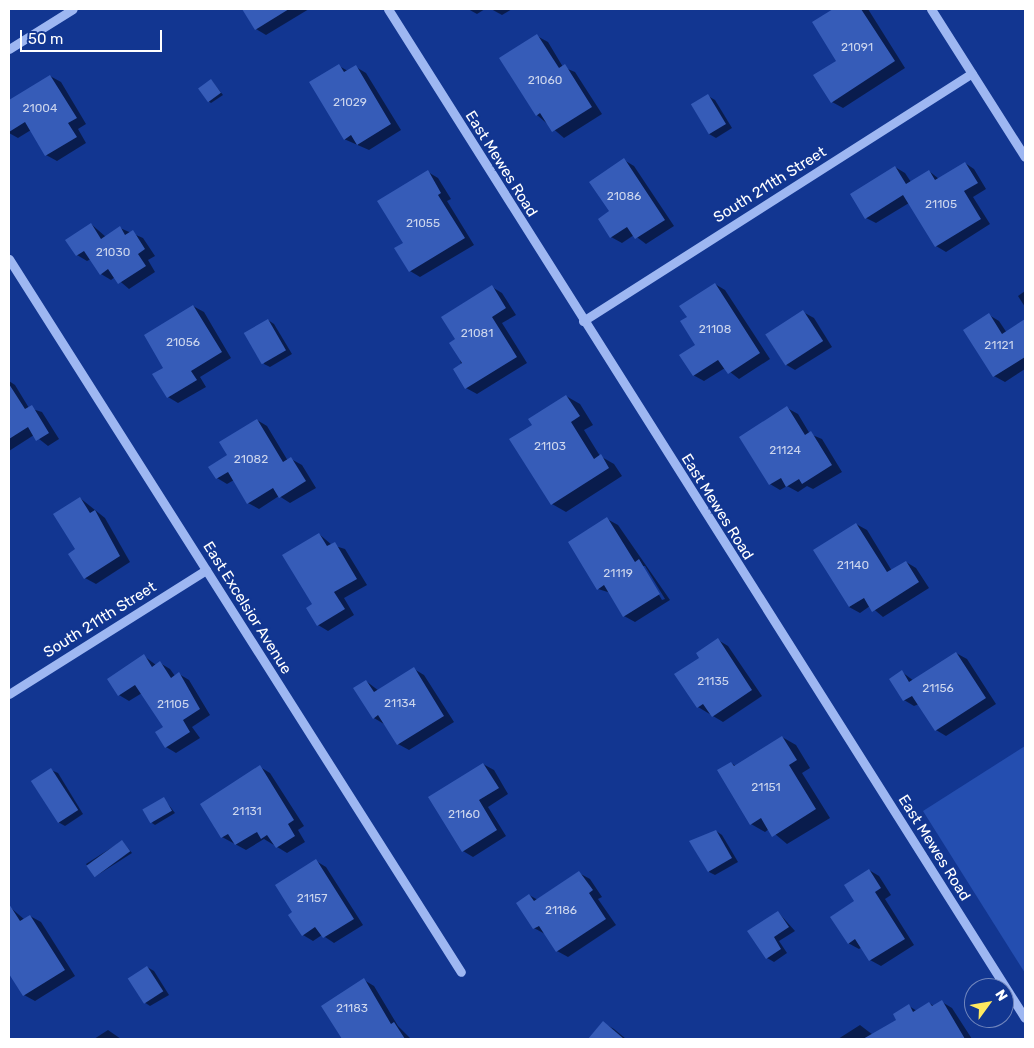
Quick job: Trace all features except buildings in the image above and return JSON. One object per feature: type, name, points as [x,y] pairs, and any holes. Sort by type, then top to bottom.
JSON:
[{"type":"street","points":[[9,49],[73,9]]},
{"type":"street","name":"East Mewes Road","points":[[388,9],[583,321],[1025,1018]]},
{"type":"street","points":[[931,9],[1025,157]]},
{"type":"street","name":"South 211th Street","points":[[583,321],[972,73]]},
{"type":"street","name":"East Excelsior Avenue","points":[[9,259],[461,972]]},
{"type":"street","name":"South 211th Street","points":[[9,694],[206,570]]},
{"type":"shaded area","points":[[1025,746],[1025,973],[923,811]]}]
